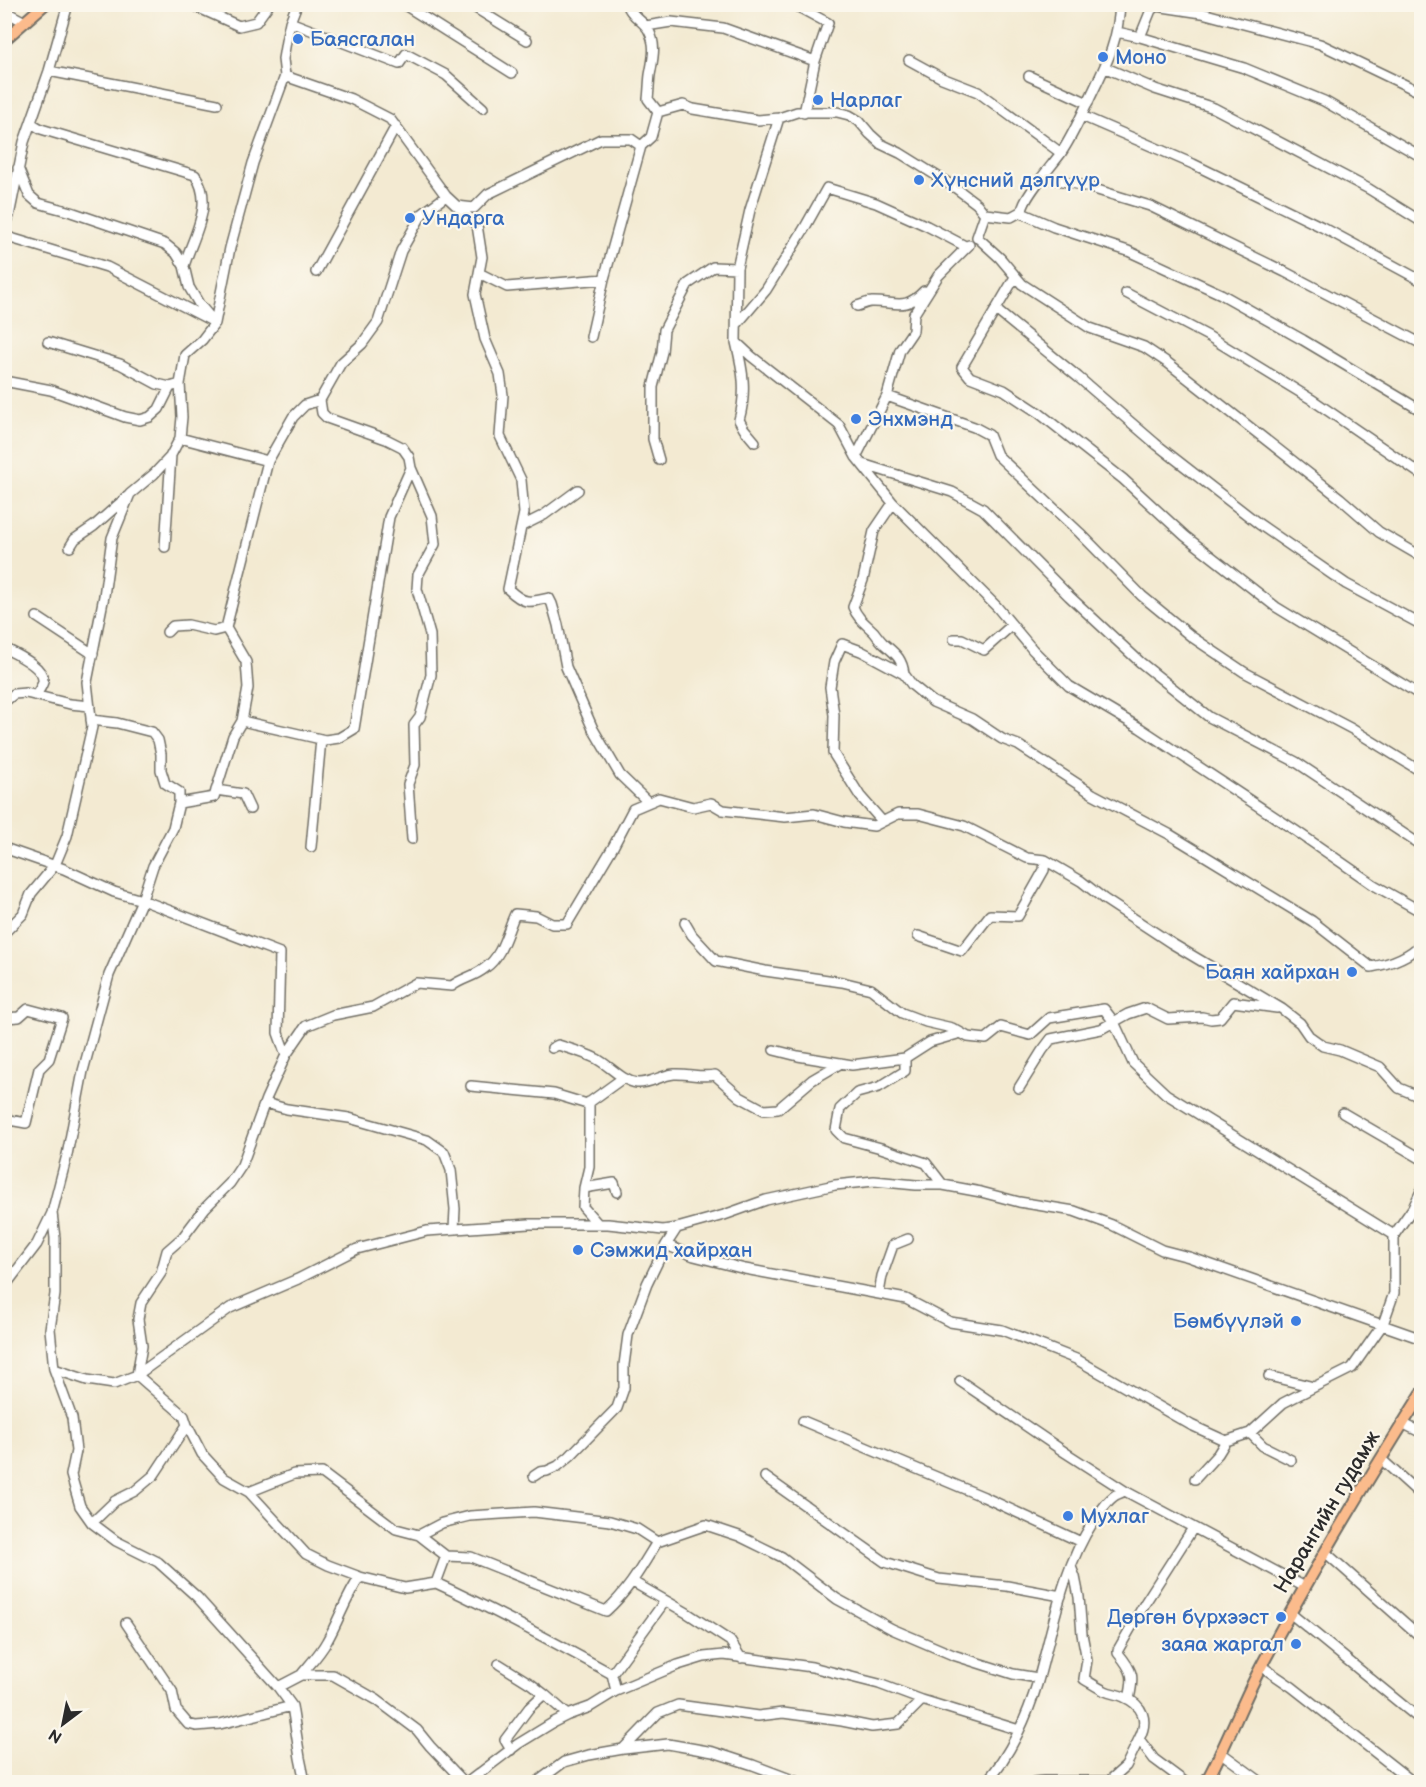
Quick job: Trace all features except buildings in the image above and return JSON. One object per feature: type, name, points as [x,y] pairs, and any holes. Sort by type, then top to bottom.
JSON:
[{"type":"main road","points":[[4,40],[45,4]]},
{"type":"main road","name":"Нарангийн гудамж","points":[[1206,1782],[1261,1666],[1290,1613],[1324,1552],[1422,1393]]},
{"type":"street","points":[[68,4],[50,71],[24,142],[5,229],[107,267],[215,323]]},
{"type":"street","points":[[190,4],[239,26],[256,22],[269,4]]},
{"type":"street","points":[[4,381],[51,390],[125,417],[140,420],[150,417],[159,409],[175,385],[185,355],[202,340],[215,323],[230,248],[253,163],[285,76],[284,59],[290,22],[297,4]]},
{"type":"street","points":[[403,4],[512,73]]},
{"type":"street","points":[[470,4],[527,39]]},
{"type":"street","points":[[627,4],[638,21],[646,27],[654,42],[648,99],[658,112]]},
{"type":"street","points":[[793,4],[828,23],[815,62],[804,113]]},
{"type":"street","points":[[811,15],[813,4]]},
{"type":"street","points":[[658,112],[683,105],[693,109],[758,120],[779,118],[797,112],[837,112],[849,115],[859,121],[881,144],[953,186],[978,204],[985,214],[1011,217],[1022,211],[1026,201],[1061,153],[1082,116],[1106,68],[1117,32],[1120,4]]},
{"type":"street","points":[[1417,4],[1422,6]]},
{"type":"street","points":[[1140,37],[1151,10],[1156,6],[1165,5],[1320,44],[1422,93]]},
{"type":"street","points":[[4,12],[25,22]]},
{"type":"street","points":[[290,22],[399,64],[406,54],[446,75],[483,108]]},
{"type":"street","points":[[646,27],[671,22],[723,28],[815,62]]},
{"type":"street","points":[[1117,32],[1244,68],[1324,101],[1422,157]]},
{"type":"street","points":[[909,60],[942,78],[978,92],[1061,153]]},
{"type":"street","points":[[1106,68],[1155,89],[1214,108],[1369,189],[1422,222]]},
{"type":"street","points":[[50,71],[217,104]]},
{"type":"street","points":[[285,76],[351,99],[390,119],[446,196],[477,225],[482,257],[475,294],[485,339],[500,374],[503,395],[500,436],[521,480],[524,513],[508,590],[520,600],[534,602],[549,598],[558,625],[566,667],[593,729],[620,776],[648,802]]},
{"type":"street","points":[[1029,76],[1088,103]]},
{"type":"street","points":[[591,337],[604,279],[641,146],[651,137],[658,112]]},
{"type":"street","points":[[1082,116],[1193,164],[1322,227],[1422,281]]},
{"type":"street","points":[[755,442],[739,420],[743,404],[744,373],[736,342],[737,268],[750,210],[779,118]]},
{"type":"street","points":[[31,123],[40,129],[195,175],[201,184],[204,202],[199,226],[184,266]]},
{"type":"street","points":[[316,272],[396,126]]},
{"type":"street","points":[[456,206],[474,208],[488,194],[601,139],[631,139],[641,146]]},
{"type":"street","points":[[18,168],[29,195],[38,203],[165,244],[176,253],[184,266],[189,286],[198,304],[215,323]]},
{"type":"street","points":[[1043,177],[1081,185],[1150,206],[1285,272],[1422,344]]},
{"type":"street","points":[[4,180],[15,183]]},
{"type":"street","points":[[737,324],[766,290],[827,188],[876,203],[967,247]]},
{"type":"street","points":[[412,839],[408,784],[415,765],[414,725],[420,717],[431,675],[430,635],[417,589],[418,575],[435,544],[432,516],[411,468],[410,458],[402,447],[327,418],[322,413],[321,400],[341,363],[362,344],[378,322],[401,251],[422,214],[446,196]]},
{"type":"street","points":[[1022,211],[1029,218],[1128,251],[1221,294],[1422,411]]},
{"type":"street","points":[[857,306],[870,302],[904,304],[918,297],[977,237],[985,214]]},
{"type":"street","points":[[977,237],[1000,258],[1022,284],[1090,328],[1144,347],[1168,363],[1340,498],[1379,532],[1422,557]]},
{"type":"street","points":[[659,459],[653,439],[653,387],[662,352],[664,330],[688,284],[712,267],[737,268]]},
{"type":"street","points":[[479,273],[507,287],[604,279]]},
{"type":"street","points":[[859,461],[887,396],[900,350],[913,331],[915,314],[938,276]]},
{"type":"street","points":[[1015,277],[962,367],[970,377],[1004,390],[1039,413],[1123,479],[1185,536],[1276,607],[1422,696]]},
{"type":"street","points":[[1126,293],[1208,336],[1302,393],[1422,475]]},
{"type":"street","points":[[996,310],[1156,444],[1259,524],[1346,584],[1422,625]]},
{"type":"street","points":[[48,342],[120,364],[157,384],[175,385]]},
{"type":"street","points":[[736,342],[839,425],[859,461],[893,503],[997,607],[1033,650],[1068,686],[1140,728],[1374,885],[1422,912]]},
{"type":"street","points":[[69,547],[75,538],[94,526],[154,474],[171,455],[180,438],[182,417],[175,385]]},
{"type":"street","points":[[887,396],[974,427],[989,435],[997,455],[1080,533],[1142,596],[1192,637],[1244,672],[1352,729],[1422,772]]},
{"type":"street","points":[[178,803],[214,796],[233,736],[242,722],[248,688],[246,662],[226,628],[268,461],[294,417],[305,405],[321,400]]},
{"type":"street","points":[[180,438],[268,461]]},
{"type":"street","points":[[165,547],[171,455]]},
{"type":"street","points":[[859,461],[951,492],[983,509],[1140,662],[1209,717],[1296,762],[1422,846]]},
{"type":"street","points":[[242,722],[321,739],[339,738],[354,729],[389,517],[411,468]]},
{"type":"street","points":[[522,526],[544,515],[578,490]]},
{"type":"street","points":[[4,933],[23,914],[31,894],[55,865],[67,836],[92,727],[87,682],[104,596],[112,538],[130,494]]},
{"type":"street","points":[[893,503],[874,531],[863,580],[853,607],[865,625],[897,653],[904,674]]},
{"type":"street","points":[[38,618],[93,654]]},
{"type":"street","points":[[954,639],[962,639],[984,650],[1012,625]]},
{"type":"street","points":[[167,632],[173,626],[188,626],[214,632],[226,628]]},
{"type":"street","points":[[882,821],[860,796],[833,753],[834,715],[830,687],[834,662],[842,644],[861,651],[904,674],[933,702],[972,719],[1002,739],[1018,745],[1093,794],[1169,834],[1312,921],[1371,967],[1388,964],[1416,949],[1422,943]]},
{"type":"street","points":[[4,648],[33,665],[42,674],[43,682],[36,695]]},
{"type":"street","points":[[4,702],[14,694],[26,693],[70,704],[90,706]]},
{"type":"street","points":[[4,1313],[5,1286],[37,1244],[52,1213],[67,1155],[82,1071],[109,975],[142,900],[153,866],[173,828],[178,803],[179,792],[165,783],[161,770],[158,740],[152,732],[117,723],[91,720]]},
{"type":"street","points":[[311,847],[321,739]]},
{"type":"street","points":[[216,790],[243,794],[250,809]]},
{"type":"street","points":[[138,1375],[142,1346],[138,1319],[141,1303],[161,1273],[167,1251],[183,1237],[205,1208],[230,1183],[242,1165],[286,1055],[306,1026],[333,1015],[373,1007],[416,982],[452,986],[460,980],[472,977],[489,966],[498,954],[515,914],[536,916],[552,924],[567,924],[633,809],[659,798],[693,807],[711,803],[723,810],[785,817],[814,814],[844,822],[874,826],[898,814],[918,814],[964,826],[1027,858],[1045,860],[1080,881],[1171,943],[1282,1009],[1300,1023],[1309,1036],[1323,1046],[1340,1050],[1380,1067],[1399,1088],[1418,1096],[1422,1088]]},
{"type":"street","points":[[4,848],[55,865],[114,892],[142,900],[280,953],[278,1033],[286,1055]]},
{"type":"street","points":[[918,936],[962,951],[990,915],[1018,916],[1044,870],[1045,860]]},
{"type":"street","points":[[684,923],[716,961],[765,971],[842,982],[871,990],[902,1013],[952,1028],[968,1037],[986,1038],[1001,1027],[1030,1035],[1049,1018],[1104,1009],[1114,1022],[1133,1062],[1166,1094],[1394,1235]]},
{"type":"street","points":[[1019,1088],[1051,1039],[1101,1029],[1128,1014],[1146,1008],[1168,1019],[1220,1018],[1233,1002],[1282,1009]]},
{"type":"street","points":[[4,1018],[19,1017],[28,1010],[62,1018],[49,1059],[39,1069],[30,1124],[4,1119]]},
{"type":"street","points":[[774,1050],[852,1065],[906,1058],[930,1042],[961,1033]]},
{"type":"street","points":[[552,1048],[558,1045],[582,1053],[605,1064],[623,1078],[637,1083],[653,1081],[673,1074],[704,1077],[715,1075],[740,1097],[764,1110],[778,1109],[812,1080],[841,1063]]},
{"type":"street","points":[[906,1058],[905,1071],[879,1086],[857,1093],[840,1109],[836,1130],[844,1138],[926,1163],[943,1185]]},
{"type":"street","points":[[471,1086],[554,1094],[586,1104],[623,1078]]},
{"type":"street","points":[[589,1102],[589,1167],[584,1188],[583,1208],[598,1224]]},
{"type":"street","points":[[265,1103],[287,1110],[349,1118],[427,1140],[444,1152],[451,1170],[455,1209],[454,1229]]},
{"type":"street","points":[[1343,1113],[1422,1159]]},
{"type":"street","points":[[54,1369],[87,1380],[114,1384],[138,1375],[230,1308],[298,1280],[357,1248],[427,1231],[529,1224],[598,1224],[663,1230],[724,1215],[766,1200],[835,1185],[874,1181],[943,1185],[1074,1211],[1112,1225],[1162,1250],[1189,1257],[1422,1339]]},
{"type":"street","points":[[584,1188],[614,1183],[617,1192]]},
{"type":"street","points":[[1195,1479],[1218,1454],[1226,1441],[1250,1433],[1283,1403],[1352,1368],[1383,1324],[1394,1293],[1394,1235],[1413,1208],[1422,1189]]},
{"type":"street","points":[[52,1213],[55,1238],[55,1294],[50,1329],[54,1369],[72,1418],[76,1451],[71,1475],[80,1506],[92,1523],[116,1541],[158,1562],[197,1597],[278,1687],[292,1706],[305,1782]]},
{"type":"street","points":[[534,1476],[558,1466],[617,1408],[624,1388],[628,1335],[647,1284],[677,1228]]},
{"type":"street","points":[[879,1293],[882,1276],[893,1245],[908,1239]]},
{"type":"street","points":[[666,1245],[694,1257],[745,1269],[906,1299],[950,1322],[1002,1330],[1076,1359],[1191,1425],[1226,1441]]},
{"type":"street","points":[[138,1375],[184,1416],[202,1454],[224,1478],[249,1492],[306,1554],[360,1577],[405,1588],[436,1583],[534,1630],[612,1674],[616,1691]]},
{"type":"street","points":[[1269,1376],[1314,1387]]},
{"type":"street","points":[[960,1381],[1125,1491],[1305,1587]]},
{"type":"street","points":[[802,1421],[984,1497],[1081,1542]]},
{"type":"street","points":[[1402,1423],[1422,1433]]},
{"type":"street","points":[[92,1523],[115,1501],[135,1491],[154,1475],[187,1425]]},
{"type":"street","points":[[1250,1433],[1263,1446],[1291,1460]]},
{"type":"street","points":[[1381,1459],[1422,1496]]},
{"type":"street","points":[[249,1492],[294,1474],[322,1473],[396,1529],[419,1535],[446,1556],[471,1557],[606,1611],[621,1598],[633,1582],[657,1542],[706,1525],[739,1536],[782,1557],[837,1599],[892,1629],[952,1654],[1013,1674],[1038,1678]]},
{"type":"street","points":[[765,1477],[885,1562],[939,1579],[1061,1596]]},
{"type":"street","points":[[986,1782],[995,1772],[1019,1730],[1038,1678],[1064,1582],[1081,1542],[1104,1506],[1113,1497],[1125,1491]]},
{"type":"street","points":[[419,1535],[442,1523],[470,1516],[534,1512],[610,1521],[637,1529],[657,1542]]},
{"type":"street","points":[[1129,1699],[1133,1681],[1131,1672],[1118,1650],[1193,1528]]},
{"type":"street","points":[[1324,1552],[1422,1638]]},
{"type":"street","points":[[436,1583],[446,1556]]},
{"type":"street","points":[[1034,1782],[1044,1780],[1109,1781],[1126,1767],[1144,1728],[1144,1719],[1138,1706],[1129,1699],[1106,1692],[1084,1679],[1087,1660],[1082,1635],[1079,1597],[1071,1567]]},
{"type":"street","points":[[278,1687],[301,1675],[317,1656],[327,1641],[351,1589],[360,1577]]},
{"type":"street","points":[[633,1582],[730,1641],[741,1658]]},
{"type":"street","points":[[612,1674],[665,1601]]},
{"type":"street","points":[[1290,1613],[1422,1720]]},
{"type":"street","points":[[126,1623],[172,1691],[176,1710],[188,1724],[220,1725],[292,1706]]},
{"type":"street","points":[[301,1675],[333,1675],[376,1700],[417,1730],[466,1782],[511,1750],[568,1715],[590,1707],[616,1691],[678,1665],[704,1657],[724,1655],[812,1667],[879,1684],[1019,1730]]},
{"type":"street","points":[[499,1664],[531,1684],[568,1715]]},
{"type":"street","points":[[1261,1666],[1292,1687],[1413,1782]]},
{"type":"street","points":[[511,1750],[505,1740],[529,1708],[544,1695]]},
{"type":"street","points":[[623,1749],[658,1713],[678,1706],[758,1716],[783,1713],[872,1727],[898,1724],[922,1700]]},
{"type":"street","points":[[1139,1739],[1154,1759],[1185,1782]]},
{"type":"street","points":[[537,1782],[564,1762],[623,1749],[668,1744],[713,1752],[798,1782]]},
{"type":"street","points":[[1220,1752],[1261,1782]]},
{"type":"place","name":"Баясгалан","points":[[298,39]]},
{"type":"place","name":"Моно","points":[[1103,57]]},
{"type":"place","name":"Нарлаг","points":[[818,100]]},
{"type":"place","name":"Хүнсний дэлгүүр","points":[[919,180]]},
{"type":"place","name":"Ундарга","points":[[410,218]]},
{"type":"place","name":"Энхмэнд","points":[[856,419]]},
{"type":"place","name":"Баян хайрхан","points":[[1352,972]]},
{"type":"place","name":"Сэмжид хайрхан","points":[[578,1250]]},
{"type":"place","name":"Бөмбүүлэй","points":[[1296,1321]]},
{"type":"place","name":"Мухлаг","points":[[1068,1516]]},
{"type":"place","name":"Дөргөн бүрхээст","points":[[1281,1617]]},
{"type":"place","name":"заяа жаргал","points":[[1296,1644]]}]
